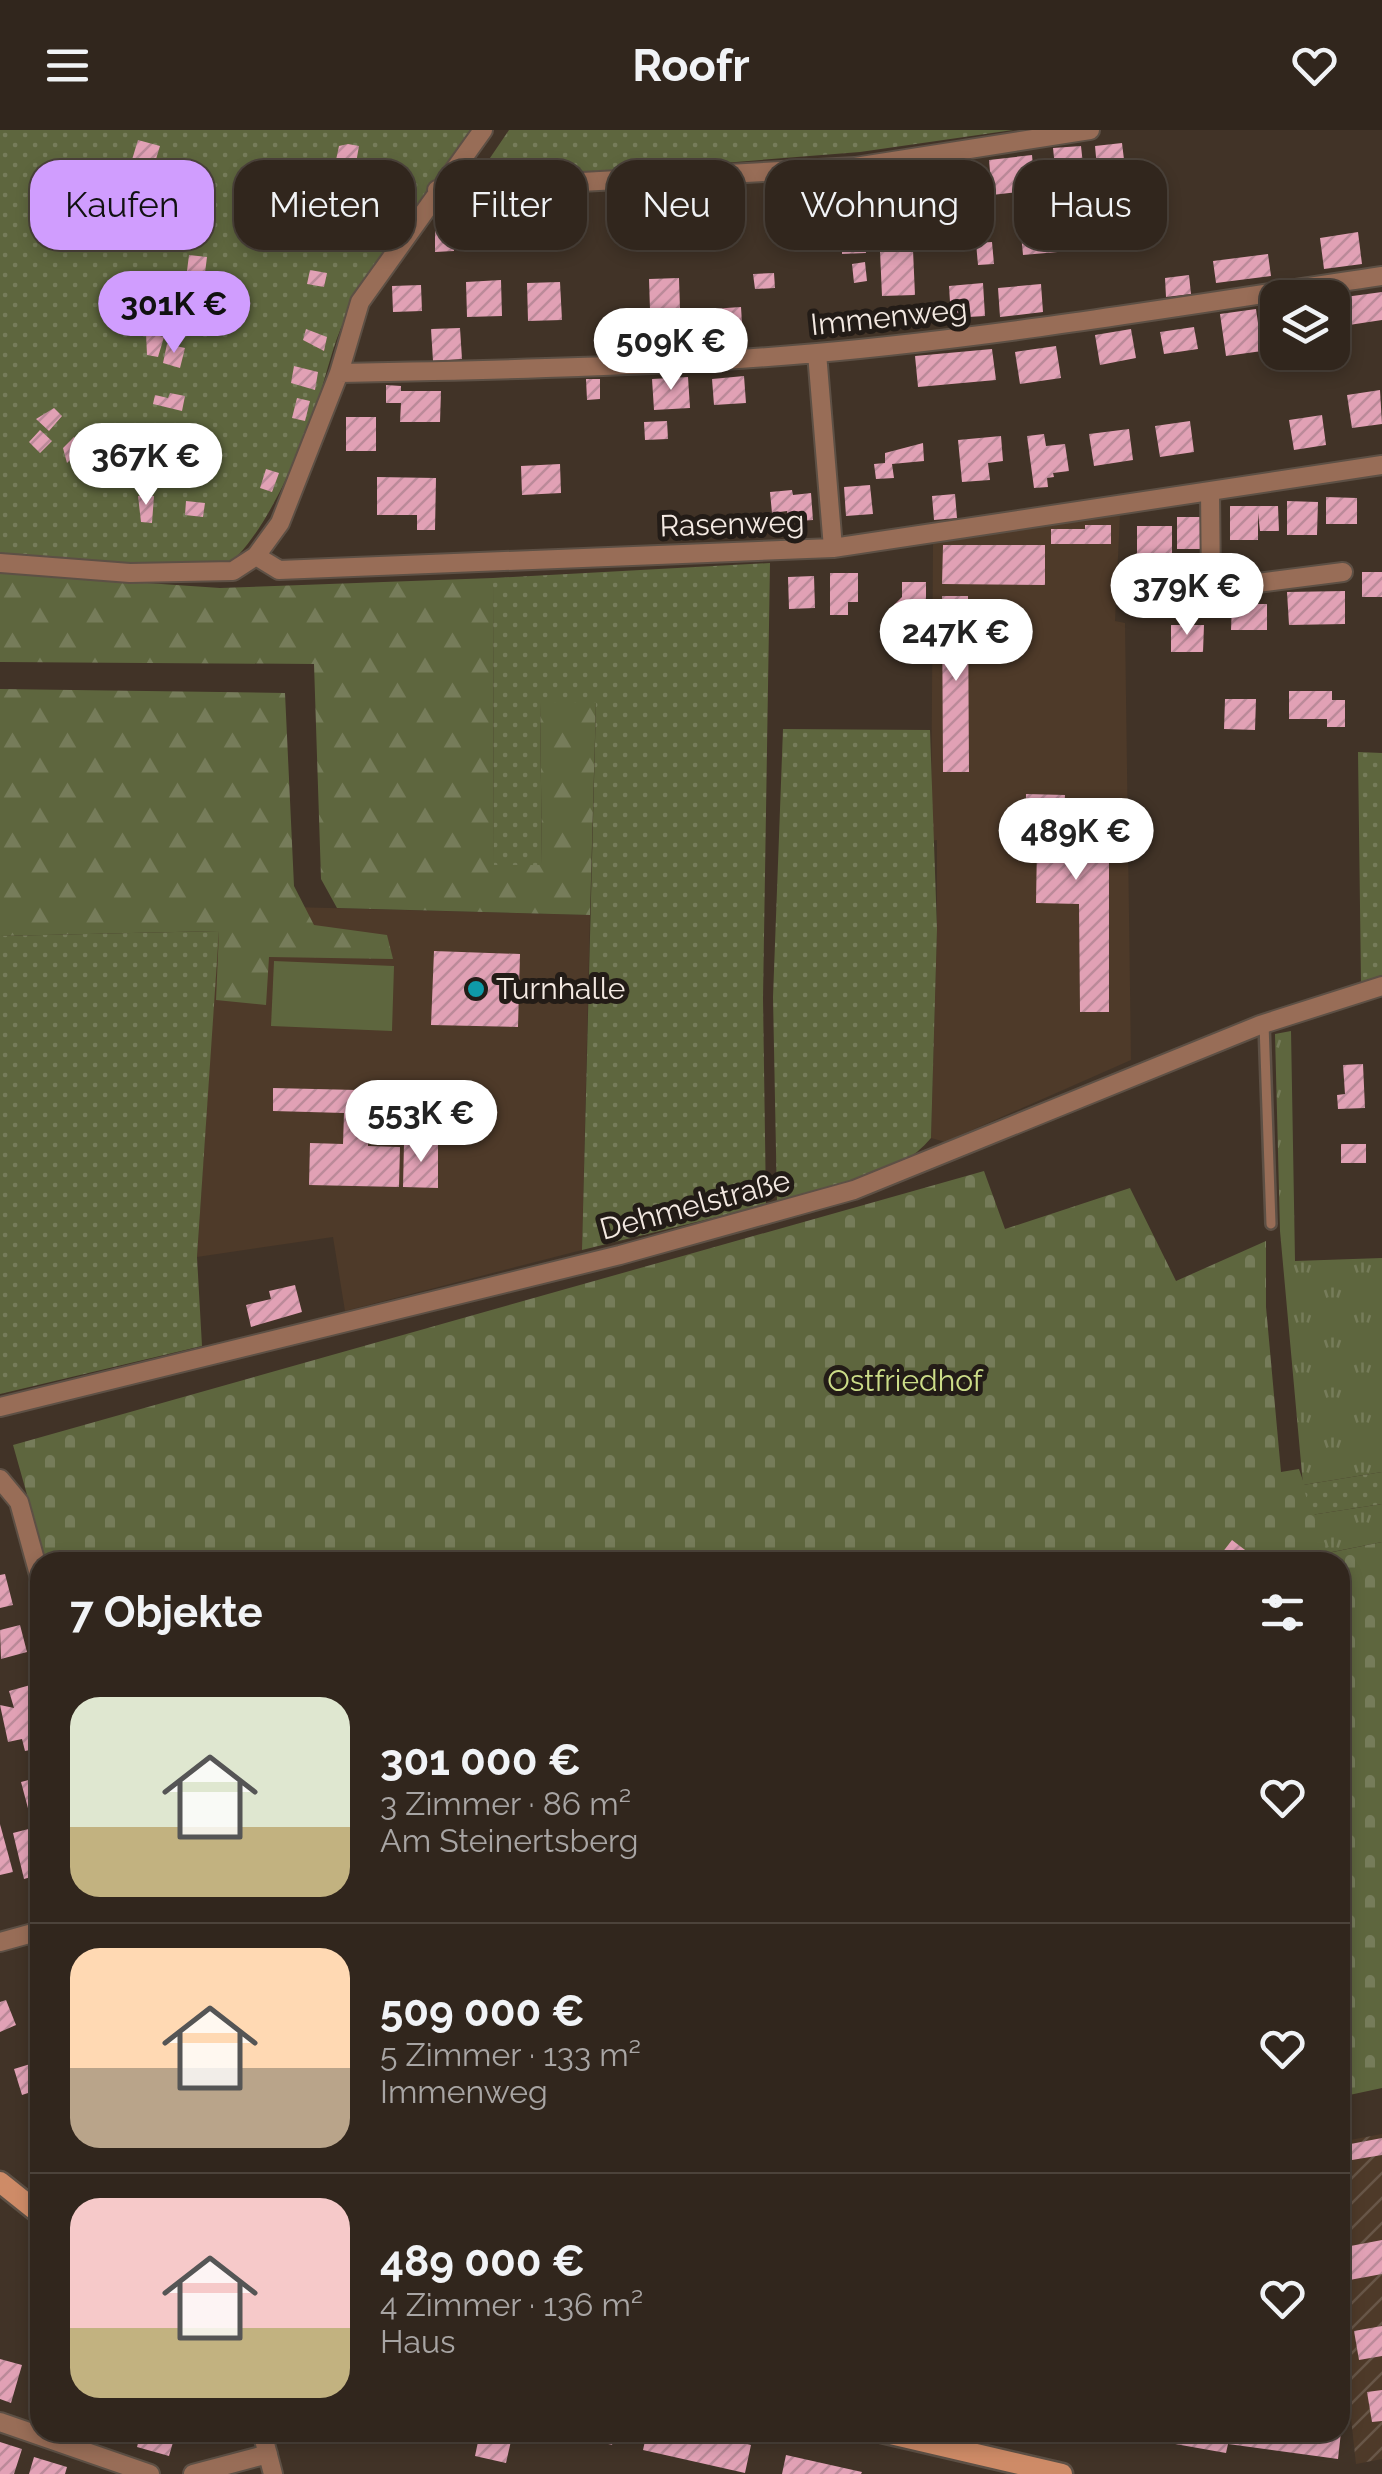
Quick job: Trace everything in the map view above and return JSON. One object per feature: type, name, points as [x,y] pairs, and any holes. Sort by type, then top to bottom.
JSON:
[{"type":"main road","points":[[0,2182],[30,2206]]},
{"type":"main road","points":[[944,2442],[1062,2474]]},
{"type":"street","points":[[460,160],[483,130]]},
{"type":"street","points":[[587,181],[855,166],[1090,130]]},
{"type":"street","points":[[0,562],[130,573],[216,572],[233,571],[256,556],[280,522],[339,373],[360,302],[435,193]]},
{"type":"street","name":"Immenweg","points":[[339,373],[564,369],[817,353],[1032,329],[1382,276]]},
{"type":"street","points":[[817,353],[833,548]]},
{"type":"street","name":"Rasenweg","points":[[256,556],[280,570],[833,548],[1382,465]]},
{"type":"street","points":[[1210,491],[1212,588],[1342,572]]},
{"type":"street","name":"Dehmelstraße","points":[[0,1407],[492,1288],[854,1190],[1264,1024],[1382,986]]},
{"type":"street","points":[[0,1479],[19,1502],[33,1552]]},
{"type":"street","points":[[0,1942],[30,1934]]},
{"type":"street","points":[[0,2422],[30,2432]]},
{"type":"street","points":[[58,2442],[150,2474]]},
{"type":"street","points":[[265,2442],[273,2474]]},
{"type":"street","points":[[193,2474],[268,2454]]},
{"type":"lane","points":[[1264,1024],[1271,1224]]},
{"type":"shaded area","points":[[1120,514],[1115,621],[1125,623],[1131,1060],[945,1142],[931,1138],[937,929],[937,840],[931,841],[933,544]]},
{"type":"shaded area","points":[[220,905],[590,915],[582,1250],[345,1311],[333,1237],[197,1257]]},
{"type":"shaded area","points":[[1382,2134],[1382,2459],[1356,2464],[1350,2408],[1350,2140]]},
{"type":"green space","points":[[0,130],[475,130],[452,160],[435,160],[435,183],[415,209],[415,160],[234,160],[234,250],[386,250],[340,329],[290,472],[265,518],[236,557],[221,570],[0,560]]},
{"type":"green space","points":[[509,130],[1013,130],[860,152],[745,161],[607,160],[607,172],[587,174],[587,160],[489,160]]},
{"type":"green space","points":[[770,563],[763,998],[766,1205],[582,1250],[596,703],[540,702],[542,865],[494,865],[493,578]]},
{"type":"green space","points":[[0,573],[220,588],[493,578],[494,865],[542,864],[540,702],[596,702],[590,915],[337,908],[321,879],[314,664],[0,662]]},
{"type":"green space","points":[[0,689],[285,693],[294,886],[314,925],[387,935],[393,959],[269,957],[266,1005],[216,1000],[219,931],[0,936]]},
{"type":"green space","points":[[783,729],[930,730],[937,929],[931,1138],[917,1152],[881,1173],[777,1203],[773,997]]},
{"type":"green space","points":[[1358,752],[1382,753],[1382,975],[1361,982]]},
{"type":"green space","points":[[219,931],[197,1257],[202,1346],[0,1394],[0,936]]},
{"type":"green space","points":[[274,961],[394,966],[392,1031],[271,1026]]},
{"type":"green space","points":[[1291,1031],[1295,1261],[1382,1258],[1382,1472],[1303,1485],[1280,1231],[1275,1034]]},
{"type":"green space","name":"Ostfriedhof","points":[[984,1171],[1005,1229],[1130,1188],[1176,1281],[1266,1241],[1266,1307],[1281,1472],[1299,1469],[1328,1552],[43,1552],[13,1445]]},
{"type":"green space","points":[[1382,1472],[1382,1504],[1311,1515],[1303,1485]]},
{"type":"green space","points":[[1382,1504],[1382,1542],[1327,1552],[1311,1515]]},
{"type":"green space","name":"Ostfriedhof","points":[[1382,1542],[1382,2088],[1350,2095],[1350,1552],[1333,1552]]},
{"type":"building","points":[[138,140],[160,146],[156,160],[132,160]]},
{"type":"building","points":[[1122,143],[1124,160],[1096,160],[1095,146]]},
{"type":"building","points":[[339,146],[359,146],[357,160],[336,160]]},
{"type":"building","points":[[1081,146],[1083,160],[1054,160],[1053,148]]},
{"type":"building","points":[[1032,155],[1032,160],[1014,160],[1014,192],[994,195],[994,160],[989,160]]},
{"type":"building","points":[[1358,232],[1362,264],[1324,269],[1320,238]]},
{"type":"building","points":[[842,250],[866,250],[866,253],[842,254]]},
{"type":"building","points":[[913,250],[915,295],[882,296],[880,251]]},
{"type":"building","points":[[977,250],[993,250],[994,264],[978,265]]},
{"type":"building","points":[[1023,250],[1069,250],[1069,251],[1023,255]]},
{"type":"building","points":[[1268,254],[1271,276],[1216,283],[1213,261]]},
{"type":"building","points":[[189,255],[207,257],[205,273],[187,271]]},
{"type":"building","points":[[865,262],[867,281],[854,283],[852,264]]},
{"type":"building","points":[[310,270],[327,273],[324,287],[307,284]]},
{"type":"building","points":[[774,273],[775,288],[755,289],[753,274]]},
{"type":"building","points":[[1189,275],[1191,294],[1166,297],[1165,278]]},
{"type":"building","points":[[679,278],[680,309],[650,310],[649,279]]},
{"type":"building","points":[[501,280],[502,316],[467,317],[466,282]]},
{"type":"building","points":[[560,282],[562,320],[528,321],[527,283]]},
{"type":"building","points":[[983,283],[985,316],[951,318],[949,286]]},
{"type":"building","points":[[1041,284],[1043,312],[1000,317],[998,288]]},
{"type":"building","points":[[421,285],[422,311],[393,312],[392,286]]},
{"type":"building","points":[[1382,292],[1382,320],[1350,325],[1350,296]]},
{"type":"building","points":[[171,307],[181,309],[177,326],[156,321],[158,313],[169,315]]},
{"type":"building","points":[[741,307],[743,339],[715,341],[714,333],[699,334],[698,317],[713,316],[712,309]]},
{"type":"building","points":[[1256,309],[1260,351],[1226,356],[1220,314]]},
{"type":"building","points":[[1194,327],[1198,349],[1164,354],[1160,332]]},
{"type":"building","points":[[460,328],[462,359],[433,361],[431,329]]},
{"type":"building","points":[[306,329],[327,337],[324,351],[303,340]]},
{"type":"building","points":[[1131,329],[1136,358],[1100,365],[1095,335]]},
{"type":"building","points":[[682,330],[683,341],[690,341],[690,353],[671,351],[670,331]]},
{"type":"building","points":[[146,333],[164,337],[158,357],[147,355]]},
{"type":"building","points":[[167,344],[185,348],[180,368],[163,363]]},
{"type":"building","points":[[1056,346],[1061,378],[1020,384],[1015,352]]},
{"type":"building","points":[[992,349],[996,380],[918,387],[915,356]]},
{"type":"building","points":[[294,366],[318,372],[315,390],[291,383]]},
{"type":"building","points":[[744,376],[746,403],[714,405],[712,379]]},
{"type":"building","points":[[688,377],[690,408],[654,410],[652,379]]},
{"type":"building","points":[[586,379],[600,379],[600,399],[587,400]]},
{"type":"building","points":[[386,385],[401,386],[401,391],[441,391],[440,422],[400,422],[401,403],[386,403]]},
{"type":"building","points":[[1380,390],[1382,424],[1352,428],[1347,395]]},
{"type":"building","points":[[170,393],[185,396],[182,411],[153,404],[155,395],[168,398]]},
{"type":"building","points":[[297,398],[310,401],[305,421],[292,418]]},
{"type":"building","points":[[54,408],[62,416],[49,431],[36,419]]},
{"type":"building","points":[[1322,415],[1326,445],[1294,450],[1289,420]]},
{"type":"building","points":[[346,417],[376,417],[376,451],[346,451]]},
{"type":"building","points":[[667,421],[668,439],[645,440],[644,422]]},
{"type":"building","points":[[1190,421],[1194,452],[1160,457],[1155,426]]},
{"type":"building","points":[[1129,429],[1133,460],[1094,466],[1089,434]]},
{"type":"building","points":[[40,430],[52,441],[40,453],[29,442]]},
{"type":"building","points":[[1044,434],[1046,446],[1065,444],[1069,471],[1053,473],[1054,477],[1047,478],[1048,487],[1034,488],[1027,436]]},
{"type":"building","points":[[1001,436],[1003,461],[988,463],[990,480],[962,482],[958,440]]},
{"type":"building","points":[[74,437],[84,446],[67,463],[63,448]]},
{"type":"building","points":[[139,438],[153,449],[142,462],[129,451]]},
{"type":"building","points":[[923,443],[924,461],[892,464],[894,478],[876,479],[874,464],[885,463],[885,453]]},
{"type":"building","points":[[560,464],[561,493],[522,495],[521,466]]},
{"type":"building","points":[[266,469],[279,473],[272,492],[260,488]]},
{"type":"building","points":[[377,477],[436,478],[435,530],[417,530],[417,515],[377,515]]},
{"type":"building","points":[[870,485],[873,514],[846,516],[844,487]]},
{"type":"building","points":[[792,490],[793,495],[811,493],[813,520],[788,522],[787,511],[772,513],[770,492]]},
{"type":"building","points":[[955,494],[957,518],[934,520],[932,496]]},
{"type":"building","points":[[138,496],[154,496],[152,523],[141,522]]},
{"type":"building","points":[[1326,497],[1357,498],[1357,524],[1326,524]]},
{"type":"building","points":[[186,501],[205,503],[203,517],[185,515]]},
{"type":"building","points":[[1287,501],[1318,502],[1317,535],[1287,535]]},
{"type":"building","points":[[1230,506],[1278,506],[1279,531],[1260,531],[1258,513],[1258,540],[1230,540]]},
{"type":"building","points":[[1177,517],[1206,517],[1206,549],[1177,549]]},
{"type":"building","points":[[1085,525],[1111,525],[1111,544],[1051,544],[1051,529],[1085,529]]},
{"type":"building","points":[[1137,526],[1172,526],[1172,554],[1137,554]]},
{"type":"building","points":[[943,545],[1045,545],[1045,585],[942,584]]},
{"type":"building","points":[[1362,572],[1382,572],[1382,597],[1362,597]]},
{"type":"building","points":[[830,573],[858,573],[858,602],[848,602],[848,615],[830,615]]},
{"type":"building","points":[[814,576],[815,608],[789,609],[788,577]]},
{"type":"building","points":[[902,582],[926,582],[926,610],[893,617],[894,605],[902,597]]},
{"type":"building","points":[[1345,591],[1345,624],[1289,625],[1287,592]]},
{"type":"building","points":[[942,596],[968,596],[969,772],[943,772]]},
{"type":"building","points":[[1232,604],[1267,604],[1267,630],[1231,630]]},
{"type":"building","points":[[1171,625],[1204,625],[1203,652],[1171,652]]},
{"type":"building","points":[[1289,691],[1332,691],[1332,700],[1345,700],[1345,727],[1327,727],[1327,719],[1289,719]]},
{"type":"building","points":[[1225,699],[1256,699],[1255,730],[1224,729]]},
{"type":"building","points":[[1026,794],[1065,795],[1064,812],[1109,813],[1109,1012],[1080,1012],[1079,904],[1036,903],[1037,844],[1025,844]]},
{"type":"building","name":"Turnhalle","points":[[434,951],[520,954],[518,1027],[431,1025]]},
{"type":"building","points":[[1363,1064],[1365,1108],[1338,1109],[1337,1095],[1345,1094],[1343,1065]]},
{"type":"building","points":[[273,1088],[441,1092],[440,1116],[368,1115],[368,1146],[400,1147],[399,1187],[309,1185],[310,1143],[343,1144],[344,1113],[273,1111]]},
{"type":"building","points":[[404,1143],[438,1143],[438,1188],[403,1187]]},
{"type":"building","points":[[1341,1144],[1366,1144],[1366,1163],[1341,1163]]},
{"type":"building","points":[[295,1285],[302,1312],[251,1327],[246,1305],[271,1299],[269,1291]]},
{"type":"building","points":[[1232,1540],[1248,1552],[1223,1552]]},
{"type":"building","points":[[5,1574],[13,1605],[0,1608],[0,1575]]},
{"type":"building","points":[[20,1625],[27,1652],[1,1659],[0,1630]]},
{"type":"building","points":[[30,1685],[30,1750],[25,1751],[22,1739],[8,1742],[0,1705],[14,1708],[9,1691]]},
{"type":"building","points":[[30,1780],[30,1812],[29,1812],[21,1782]]},
{"type":"building","points":[[0,1824],[13,1872],[0,1875]]},
{"type":"building","points":[[30,1829],[30,1877],[24,1879],[13,1833]]},
{"type":"building","points":[[6,2000],[16,2025],[0,2032],[0,2002]]},
{"type":"building","points":[[30,2064],[30,2092],[22,2095],[14,2069]]},
{"type":"building","points":[[1382,2138],[1382,2155],[1350,2160],[1350,2144]]},
{"type":"building","points":[[1382,2240],[1382,2274],[1350,2280],[1350,2246]]},
{"type":"building","points":[[1382,2326],[1382,2356],[1359,2360],[1354,2331]]},
{"type":"building","points":[[0,2359],[22,2365],[11,2403],[0,2399]]},
{"type":"building","points":[[1382,2390],[1382,2421],[1372,2422],[1367,2392]]},
{"type":"building","points":[[0,2442],[22,2449],[14,2474],[0,2474]]},
{"type":"building","points":[[138,2442],[173,2442],[169,2456],[137,2447]]},
{"type":"building","points":[[478,2442],[511,2442],[506,2463],[475,2456]]},
{"type":"building","points":[[645,2442],[751,2445],[745,2473],[643,2450]]},
{"type":"building","points":[[1164,2442],[1340,2442],[1338,2459],[1228,2444],[1226,2453]]},
{"type":"building","points":[[786,2455],[862,2472],[782,2474]]},
{"type":"building","points":[[34,2457],[67,2467],[65,2474],[29,2474]]},
{"type":"place","name":"Turnhalle","points":[[476,989]]}]
